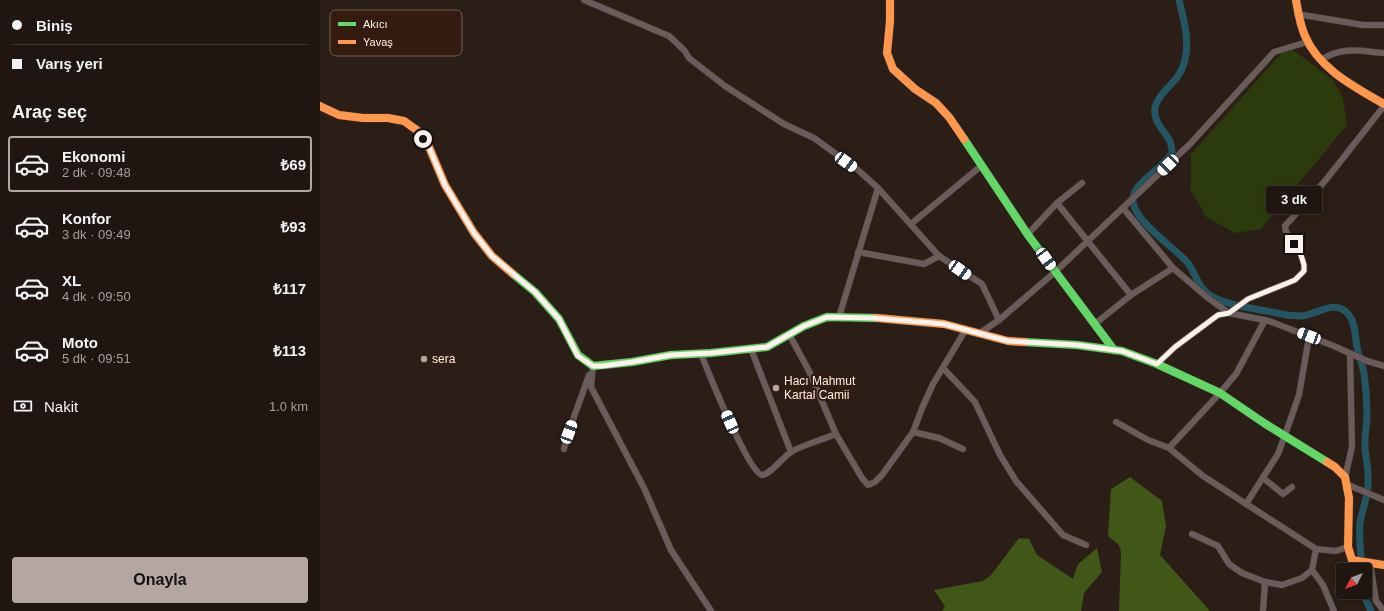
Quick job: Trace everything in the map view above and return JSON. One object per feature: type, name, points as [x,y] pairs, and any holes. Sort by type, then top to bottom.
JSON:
[{"type":"street","points":[[584,0],[668,36],[684,50],[689,58],[725,86],[784,124],[814,138],[858,170],[878,188],[939,256],[982,284],[999,320]]},
{"type":"street","points":[[890,0],[887,53],[894,69],[915,89],[936,103],[945,112],[1028,234],[1055,272],[1096,323],[1114,350]]},
{"type":"street","points":[[1229,313],[1248,299],[1295,280],[1304,271],[1301,255],[1286,232],[1285,226],[1325,181],[1384,105],[1340,78],[1321,60],[1307,42],[1297,14],[1296,0]]},
{"type":"street","points":[[1297,14],[1363,25],[1384,25]]},
{"type":"street","points":[[980,333],[999,320],[1055,272],[1087,240],[1123,208],[1191,143],[1274,52],[1307,42]]},
{"type":"street","points":[[1321,60],[1333,53],[1342,51],[1351,50],[1384,53]]},
{"type":"street","points":[[320,106],[339,115],[363,118],[388,118],[404,121],[418,131],[429,147],[445,185],[474,233],[492,256],[535,292],[559,319],[578,356],[593,366],[632,362],[671,355],[700,354],[767,347],[804,326],[827,317],[874,318],[944,324],[1008,341],[1077,345],[1122,351],[1157,364],[1220,393],[1264,423],[1335,467],[1346,481],[1361,490],[1384,500]]},
{"type":"street","points":[[911,224],[981,166]]},
{"type":"street","points":[[1028,234],[1057,203],[1082,183]]},
{"type":"street","points":[[840,317],[878,188]]},
{"type":"street","points":[[1057,203],[1131,294]]},
{"type":"street","points":[[1123,208],[1173,268],[1208,298],[1229,313]]},
{"type":"street","points":[[858,252],[924,264],[939,256]]},
{"type":"street","points":[[1096,323],[1131,294],[1173,268]]},
{"type":"street","points":[[1157,364],[1175,347],[1218,315],[1229,313],[1265,320],[1309,336],[1367,361],[1384,366]]},
{"type":"street","points":[[1169,448],[1236,374],[1265,320]]},
{"type":"street","points":[[789,334],[810,371],[836,434],[862,478],[868,485],[875,482],[882,475],[913,432],[923,406],[966,329]]},
{"type":"street","points":[[1246,504],[1278,454],[1299,395],[1309,336]]},
{"type":"street","points":[[750,349],[791,452]]},
{"type":"street","points":[[700,354],[736,436],[753,467],[759,474],[762,475],[767,473],[791,452],[836,434]]},
{"type":"street","points":[[1353,354],[1352,447],[1346,481],[1349,498],[1348,547],[1352,560],[1370,563]]},
{"type":"street","points":[[564,449],[593,366]]},
{"type":"street","points":[[593,366],[591,387],[644,488],[671,550],[711,611]]},
{"type":"street","points":[[943,368],[976,402],[1000,455],[1016,481],[1063,535],[1086,544]]},
{"type":"street","points":[[1116,422],[1148,440],[1169,448],[1203,476],[1316,549],[1336,552],[1348,547]]},
{"type":"street","points":[[913,432],[939,438],[964,449]]},
{"type":"street","points":[[1263,478],[1283,494],[1292,487]]},
{"type":"street","points":[[1192,534],[1218,546],[1229,564],[1242,573],[1265,582],[1282,585],[1302,578],[1312,570],[1316,549]]},
{"type":"street","points":[[1372,563],[1384,565]]},
{"type":"street","points":[[1312,570],[1323,585],[1334,611]]},
{"type":"street","points":[[1372,576],[1376,601],[1384,611]]},
{"type":"street","points":[[1263,611],[1265,582]]},
{"type":"green space","points":[[1288,46],[1332,79],[1343,98],[1347,125],[1261,229],[1235,233],[1206,217],[1191,190],[1191,154]]},
{"type":"green space","points":[[1130,477],[1162,501],[1166,526],[1160,555],[1210,611],[1119,611],[1121,552],[1119,545],[1108,536],[1111,489]]},
{"type":"green space","points":[[1019,538],[1029,539],[1037,555],[1073,579],[1078,564],[1097,548],[1102,572],[1084,593],[1081,611],[942,611],[945,606],[934,590],[983,581],[991,575]]},
{"type":"waterway","points":[[1179,0],[1187,42],[1184,63],[1174,81],[1160,97],[1155,108],[1157,120],[1169,140],[1172,152],[1168,158],[1144,180],[1135,191],[1133,197],[1134,205],[1138,214],[1145,223],[1187,262],[1200,285],[1211,296],[1238,306],[1287,315],[1308,315],[1333,307],[1344,310],[1349,315],[1354,326],[1357,347],[1364,373],[1367,399],[1365,444],[1368,470],[1368,489],[1360,523],[1361,556]]},
{"type":"waterway","points":[[1366,599],[1371,611]]},
{"type":"traffic: fast","points":[[964,139],[1028,235],[1114,350]]},
{"type":"traffic: fast","points":[[513,274],[535,292],[559,319],[578,355],[593,366],[632,362],[671,355],[711,353],[767,347],[804,326],[827,317],[877,318]]},
{"type":"traffic: fast","points":[[1024,342],[1077,345],[1122,351],[1157,364],[1220,393],[1264,423],[1327,462]]},
{"type":"traffic: slow","points":[[890,0],[887,53],[893,69],[915,89],[936,103],[949,117],[964,139]]},
{"type":"traffic: slow","points":[[1296,0],[1303,32],[1311,48],[1319,58],[1329,68],[1350,84],[1384,104]]},
{"type":"traffic: slow","points":[[320,106],[339,115],[363,118],[388,118],[404,121],[418,131],[429,147],[445,185],[474,233],[492,256],[513,274]]},
{"type":"traffic: slow","points":[[877,318],[944,324],[1008,341],[1024,342]]},
{"type":"traffic: slow","points":[[1327,462],[1335,467],[1345,477],[1349,498],[1348,547],[1352,560],[1384,565]]},
{"type":"place","name":"sera","points":[[424,359]]},
{"type":"place","name":"Hacı Mahmut Kartal Camii","points":[[776,388]]},
{"type":"route","points":[[423,139],[429,147],[445,185],[474,233],[492,256],[535,292],[559,319],[578,356],[593,366],[632,362],[671,355],[711,353],[767,347],[804,326],[827,317],[909,320],[944,324],[1008,341],[1077,345],[1122,351],[1157,364],[1175,347],[1218,315],[1229,313],[1248,299],[1295,280],[1304,271],[1304,265],[1301,255],[1294,244]]}]
